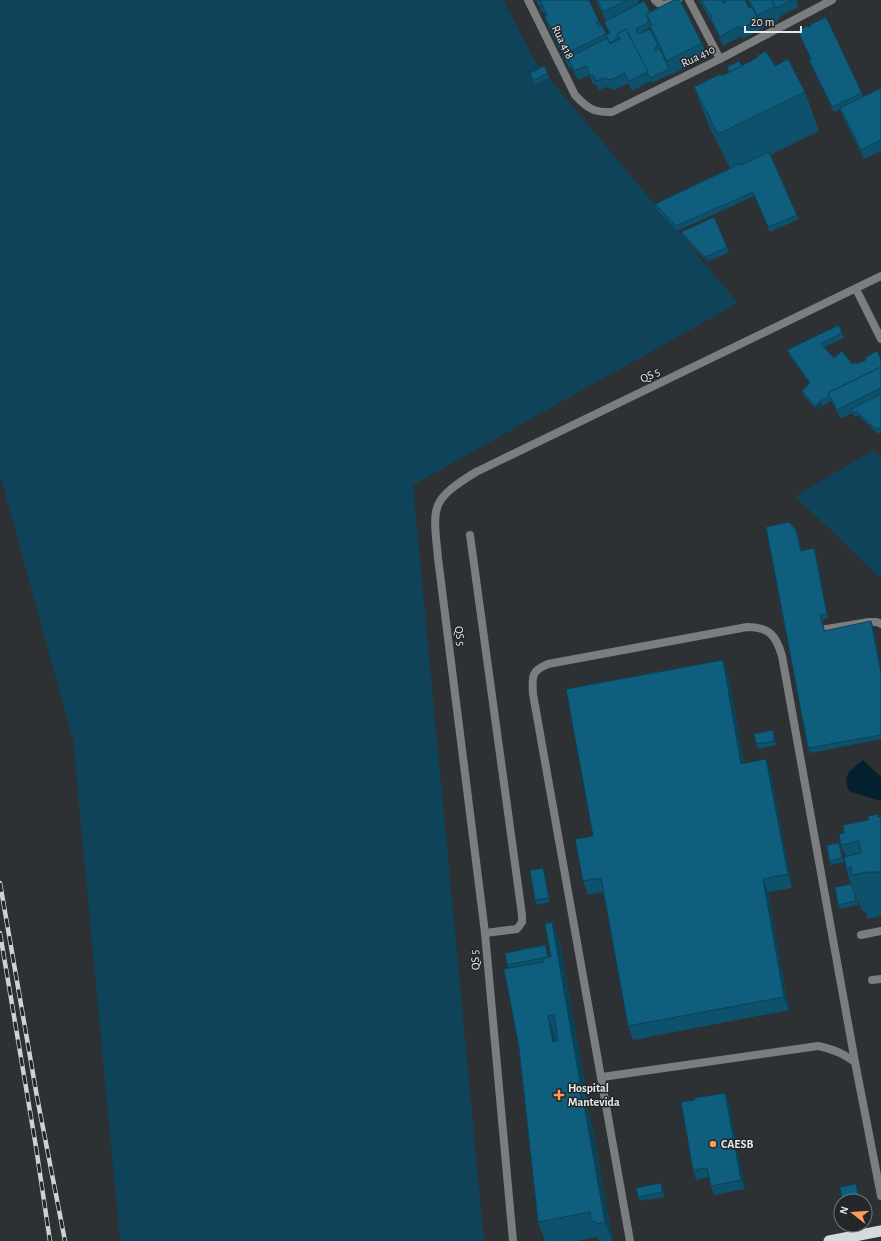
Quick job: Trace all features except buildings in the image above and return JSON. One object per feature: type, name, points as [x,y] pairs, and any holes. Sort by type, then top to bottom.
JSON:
[{"type":"highway","points":[[829,1241],[881,1231]]},
{"type":"street","name":"Rua 418","points":[[528,0],[575,95]]},
{"type":"street","points":[[655,0],[666,5],[678,0]]},
{"type":"street","points":[[688,0],[720,60]]},
{"type":"street","name":"Rua 410","points":[[575,95],[582,103],[600,112],[612,112],[720,60],[832,0]]},
{"type":"street","name":"QS 5","points":[[514,1241],[485,933],[438,558],[434,519],[437,506],[444,495],[457,484],[476,472],[881,276]]},
{"type":"street","points":[[856,289],[881,339]]},
{"type":"street","points":[[470,535],[522,915],[522,922],[517,929],[485,933]]},
{"type":"street","points":[[812,631],[868,622],[877,622],[881,624]]},
{"type":"street","points":[[630,1241],[533,694],[532,681],[534,673],[538,668],[548,664],[747,627],[757,627],[767,630],[774,637],[782,656],[855,1062],[881,1196]]},
{"type":"street","points":[[861,935],[881,931]]},
{"type":"street","points":[[872,980],[881,979]]},
{"type":"street","points":[[602,1077],[818,1046],[841,1052],[855,1062]]},
{"type":"shaded area","points":[[0,0],[503,0],[537,64],[738,303],[413,485],[484,1241],[120,1241],[73,740],[0,475]]},
{"type":"shaded area","points":[[874,450],[881,457],[881,579],[795,496]]},
{"type":"shaded area","points":[[863,760],[881,777],[881,801],[849,791],[846,781],[848,773]]},
{"type":"railway","points":[[0,883],[37,1097],[65,1241]]},
{"type":"railway","points":[[0,933],[36,1147],[50,1241]]},
{"type":"place","name":"Hospital Mantevida","points":[[559,1095]]},
{"type":"place","name":"CAESB","points":[[713,1144]]}]
